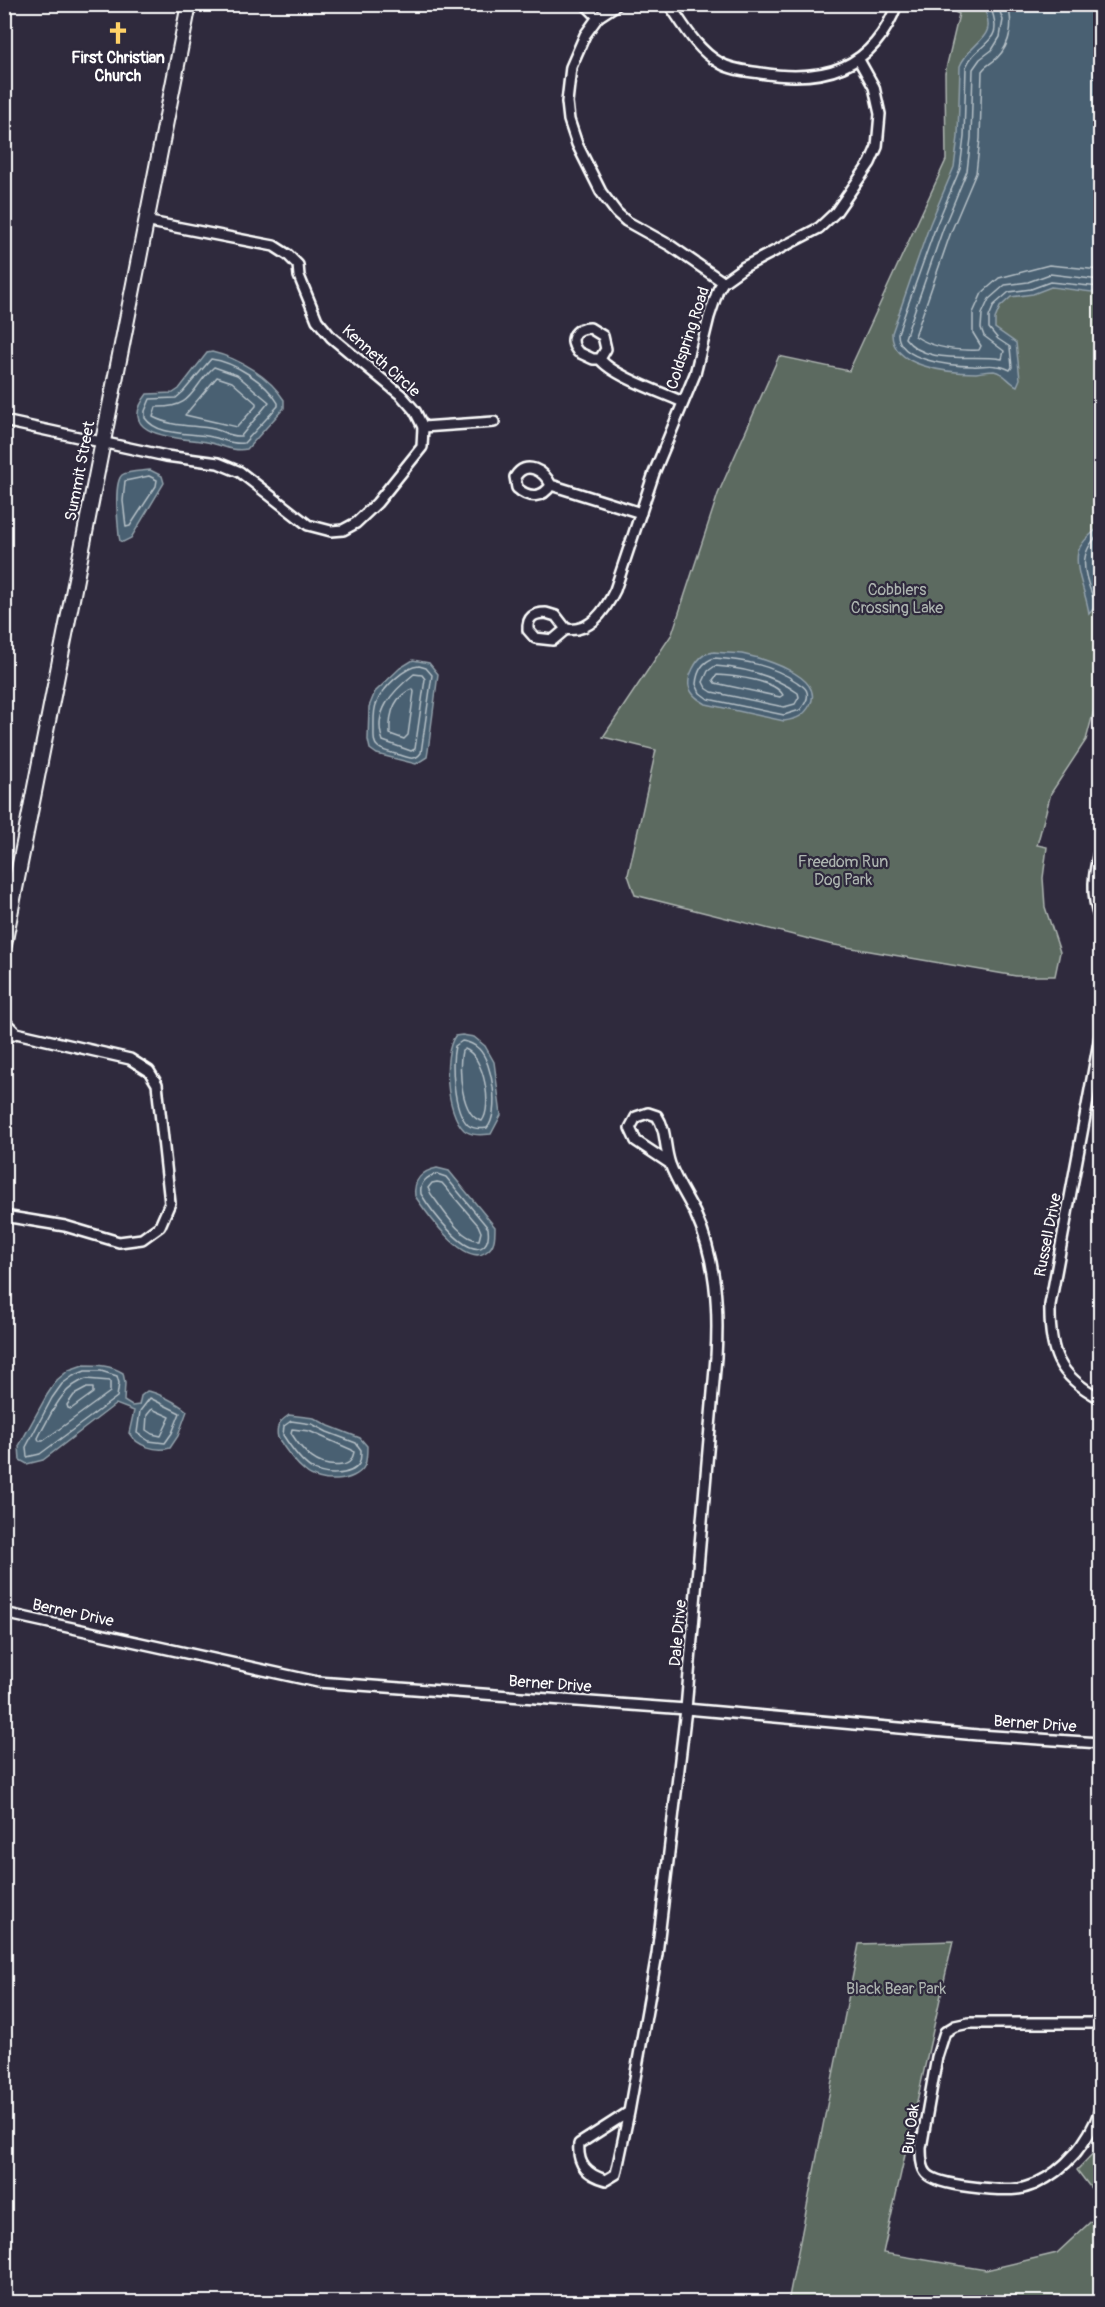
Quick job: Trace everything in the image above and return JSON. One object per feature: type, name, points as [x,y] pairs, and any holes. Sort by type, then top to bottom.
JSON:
[{"type":"main road","name":"Summit Street","points":[[4,945],[189,4]]},
{"type":"street","points":[[585,4],[598,17]]},
{"type":"street","points":[[618,4],[598,17],[577,51],[568,85],[569,120],[577,144],[601,192],[626,221],[671,246],[723,282]]},
{"type":"street","points":[[669,4],[693,41],[716,61],[729,68],[784,77],[824,74],[859,60],[885,30],[897,4]]},
{"type":"street","name":"Coldspring Road","points":[[566,629],[572,630],[589,624],[608,604],[654,473],[695,374],[715,297],[723,282],[744,267],[819,228],[836,212],[870,163],[876,147],[880,114],[874,87],[859,60]]},
{"type":"street","name":"Kenneth Circle","points":[[145,221],[274,246],[288,255],[298,265],[299,276],[318,320],[344,348],[400,395],[415,411],[423,428]]},
{"type":"street","points":[[600,359],[607,367],[683,402]]},
{"type":"street","points":[[4,421],[102,443],[218,463],[240,472],[308,525],[331,531],[343,530],[366,516],[422,447],[423,428],[494,423]]},
{"type":"street","points":[[551,485],[641,513]]},
{"type":"street","points":[[1101,848],[1094,882],[1095,903],[1101,919]]},
{"type":"street","points":[[4,1021],[16,1033],[130,1059],[149,1071],[157,1084],[170,1203],[159,1226],[142,1239],[119,1242],[66,1226],[4,1216]]},
{"type":"street","points":[[4,1039],[16,1033]]},
{"type":"street","name":"Russell Drive","points":[[1101,1036],[1099,1058],[1050,1305],[1054,1352],[1062,1368],[1070,1379],[1101,1398]]},
{"type":"street","name":"Dale Drive","points":[[630,2112],[579,2144],[578,2156],[585,2169],[593,2177],[606,2180],[616,2174],[630,2112],[657,1954],[686,1709],[718,1315],[712,1263],[696,1215],[669,1162],[664,1126],[657,1116],[648,1113],[636,1117],[630,1128],[636,1142],[669,1162]]},
{"type":"street","name":"Berner Drive","points":[[4,1613],[318,1682],[1101,1743]]},
{"type":"street","name":"Bur Oak","points":[[1101,2023],[969,2024],[945,2031],[937,2057],[921,2159],[928,2176],[941,2181],[987,2189],[1020,2189],[1037,2183],[1052,2173],[1079,2149],[1088,2137],[1101,2110]]},
{"type":"green space","name":"Cobblers Crossing Lake","points":[[940,5],[1100,5],[1100,688],[1086,740],[1051,793],[1037,845],[1047,847],[1043,878],[1045,907],[1060,952],[1055,976],[1016,976],[829,944],[635,895],[628,875],[656,750],[603,737],[672,634],[718,494],[779,356],[849,371],[946,160],[945,73],[959,14]]},
{"type":"green space","name":"Black Bear Park","points":[[953,1941],[883,2253],[986,2270],[1057,2253],[1100,2213],[1100,2302],[788,2302],[859,1944]]},
{"type":"green space","points":[[1100,2142],[1100,2200],[1077,2170],[1098,2148]]},
{"type":"water","points":[[982,5],[1100,5],[1100,293],[1051,287],[1033,294],[1011,297],[1000,307],[995,319],[995,328],[1016,343],[1020,379],[1017,386],[994,371],[951,372],[911,361],[901,354],[894,344],[892,333],[930,224],[954,167],[958,137],[960,66],[986,33],[987,17]]},
{"type":"water","points":[[212,352],[243,364],[262,376],[284,400],[284,408],[247,449],[233,449],[171,437],[146,428],[139,420],[139,409],[147,394],[173,393],[179,389],[207,353]]},
{"type":"water","points":[[150,470],[162,476],[164,483],[131,538],[120,541],[117,504],[119,479],[128,473]]},
{"type":"water","points":[[1100,526],[1098,588],[1100,601],[1089,614],[1077,559],[1084,541]]},
{"type":"water","points":[[714,652],[751,656],[789,670],[809,685],[812,695],[810,705],[800,716],[784,721],[706,704],[692,692],[689,678],[701,657]]},
{"type":"water","points":[[413,660],[429,663],[438,674],[427,757],[416,764],[377,754],[370,749],[368,740],[369,707],[375,692],[400,668]]},
{"type":"water","points":[[455,1036],[474,1037],[485,1046],[494,1062],[501,1115],[491,1134],[477,1135],[467,1132],[458,1122],[453,1111],[448,1084],[448,1056]]},
{"type":"water","points":[[437,1168],[449,1171],[495,1227],[493,1244],[486,1252],[477,1255],[457,1246],[436,1225],[415,1196],[415,1185],[420,1177],[427,1171]]},
{"type":"water","points":[[83,1365],[109,1367],[123,1373],[124,1401],[132,1406],[139,1405],[141,1396],[147,1391],[168,1399],[187,1411],[178,1436],[170,1448],[153,1448],[142,1445],[132,1438],[129,1433],[134,1411],[116,1404],[43,1460],[27,1464],[20,1460],[19,1446],[47,1395],[57,1380],[69,1370]]},
{"type":"water","points":[[289,1415],[314,1418],[360,1438],[367,1446],[365,1465],[354,1476],[346,1479],[328,1480],[311,1475],[293,1460],[278,1438],[279,1424]]},
{"type":"place","name":"First Christian Church","points":[[118,33]]},
{"type":"park label","name":"Freedom Run Dog Park","points":[[843,871]]}]
